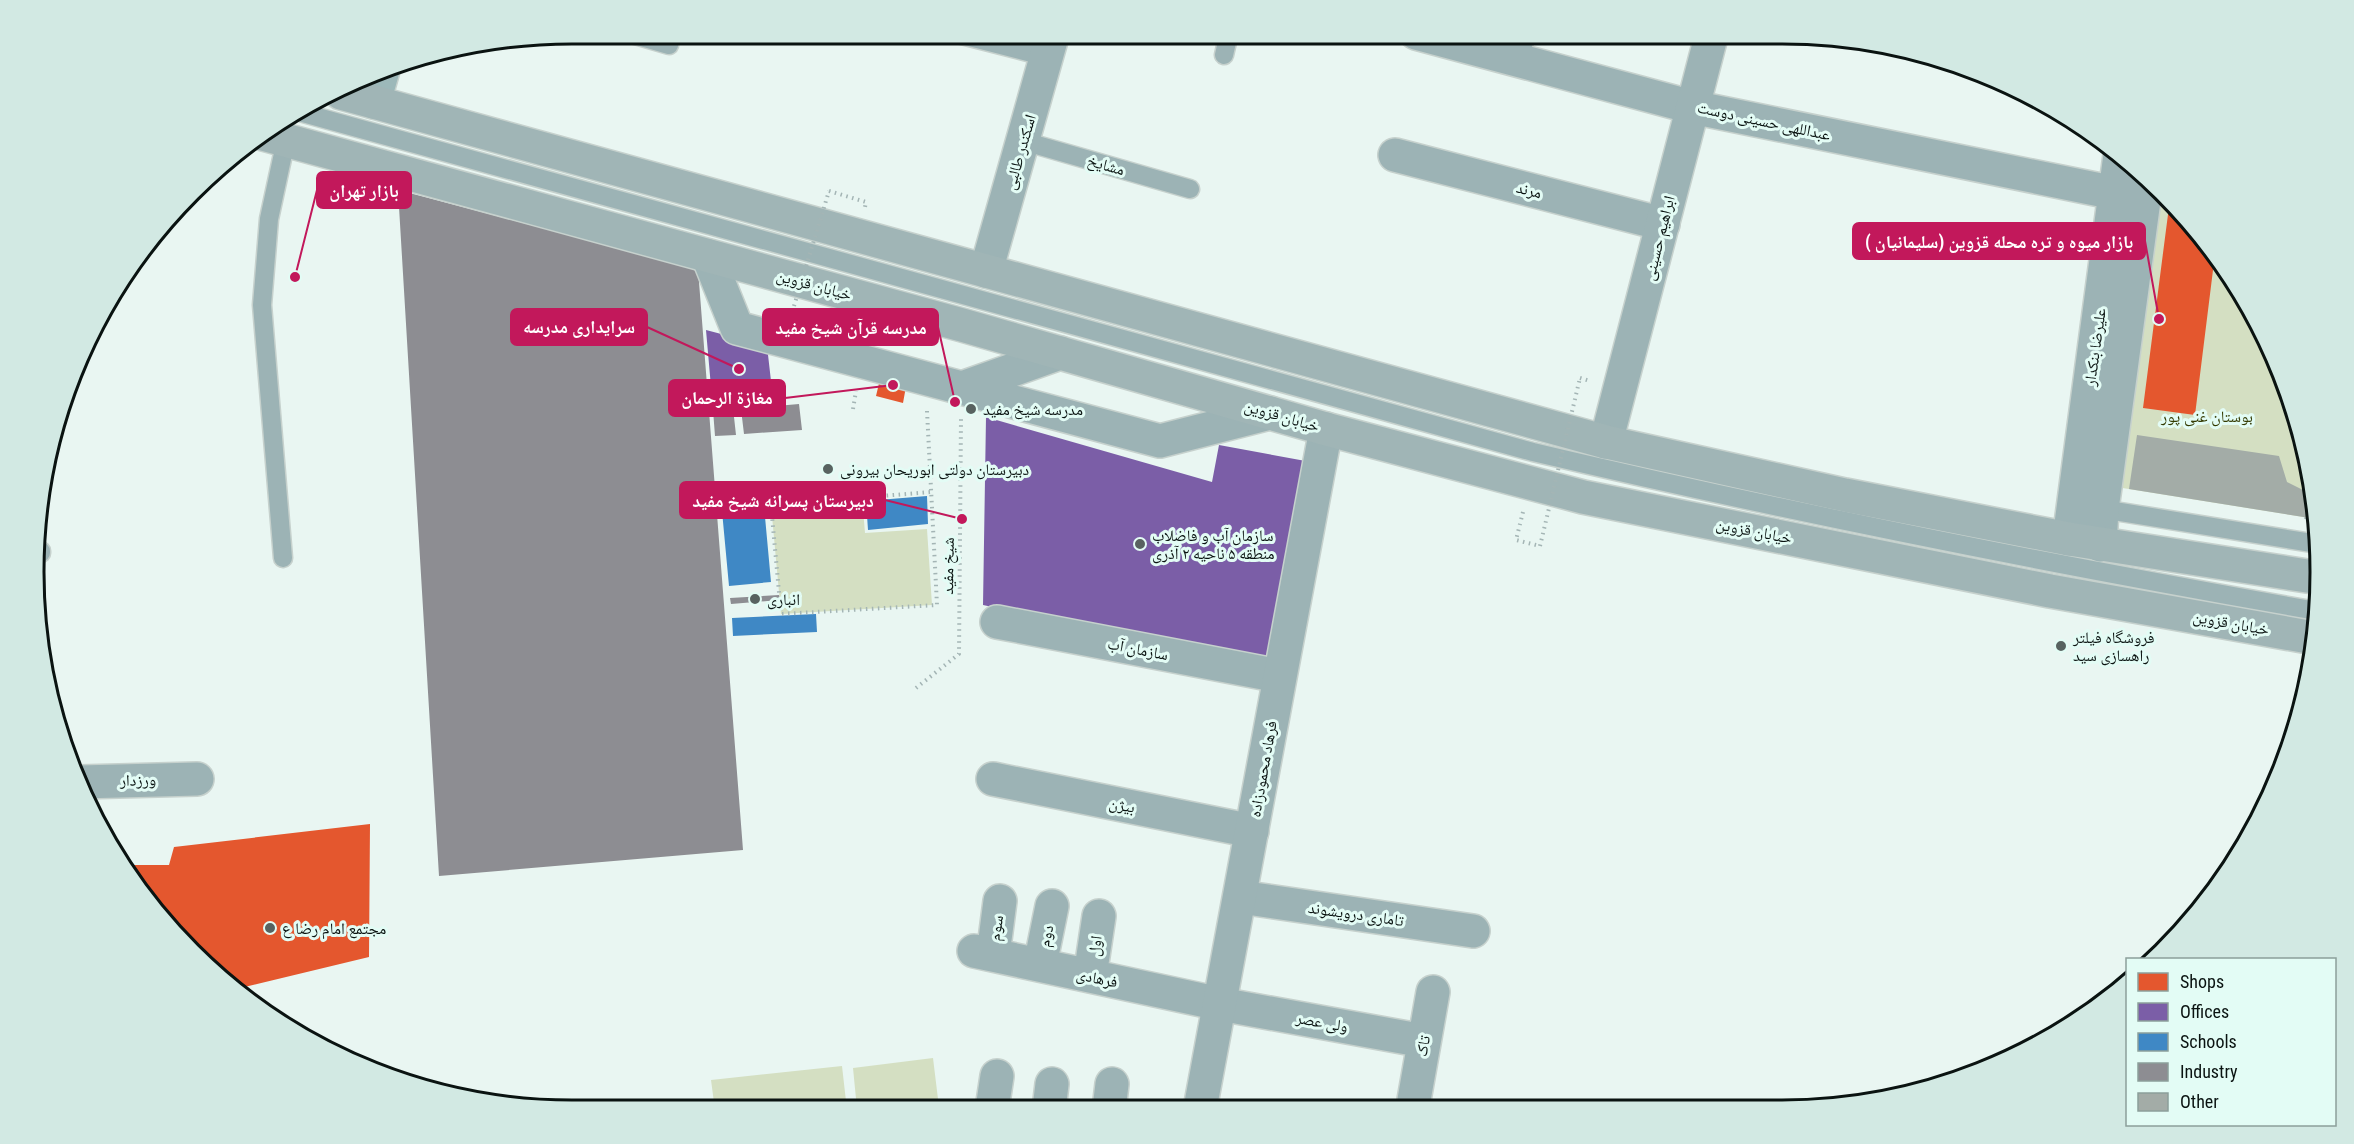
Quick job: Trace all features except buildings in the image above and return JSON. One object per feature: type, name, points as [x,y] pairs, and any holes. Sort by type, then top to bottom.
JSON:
[{"type":"main road","points":[[374,102],[380,80]]},
{"type":"main road","points":[[346,94],[1606,442],[1845,495],[2085,542],[2310,576]]},
{"type":"main road","name":"خیابان قزوین","points":[[284,129],[708,256],[1326,429],[1583,497],[2038,589],[2306,637]]},
{"type":"street","name":"عبداللهی حسینی دوست","points":[[1499,44],[1522,47],[1692,107],[2136,189]]},
{"type":"street","name":"ابراهیم حسینی","points":[[1606,442],[1709,44]]},
{"type":"street","name":"اسکندر طالبی","points":[[986,271],[1050,45]]},
{"type":"street","name":"مرند","points":[[1395,155],[1663,224]]},
{"type":"street","name":"علیرضا بنکدار","points":[[2085,542],[2102,509],[2136,189],[2129,174]]},
{"type":"street","name":"علیرضا بنکدار","points":[[2085,542],[2136,189]]},
{"type":"street","points":[[708,256],[737,328],[1160,441],[1270,413]]},
{"type":"street","points":[[962,388],[1060,353]]},
{"type":"street","name":"فرهاد محمودزاده","points":[[1202,1100],[1326,429]]},
{"type":"street","name":"سازمان آب","points":[[997,622],[1279,676]]},
{"type":"street","name":"ورزدار","points":[[87,782],[197,779]]},
{"type":"street","name":"بیژن","points":[[993,779],[1252,831]]},
{"type":"street","name":"تاماری درویشوند","points":[[1240,897],[1473,931]]},
{"type":"street","name":"سوم","points":[[983,953],[1000,901]]},
{"type":"street","name":"دوم","points":[[1040,965],[1052,906]]},
{"type":"street","name":"اول","points":[[1090,976],[1099,916]]},
{"type":"street","name":"فرهادی","points":[[983,953],[1220,1004]]},
{"type":"street","name":"تاک","points":[[1414,1100],[1433,992]]},
{"type":"street","name":"ولی عصر","points":[[1220,1004],[1424,1041]]},
{"type":"street","points":[[993,1100],[997,1076]]},
{"type":"lane","points":[[1224,55],[1226,44]]},
{"type":"lane","points":[[283,558],[262,305],[269,219],[284,129]]},
{"type":"lane","points":[[284,129],[1533,452],[1721,496],[2081,570],[2309,610]]},
{"type":"lane","name":"مشایخ","points":[[1023,141],[1190,189]]},
{"type":"lane","points":[[2102,509],[2309,542]]},
{"type":"path","points":[[788,329],[829,191],[866,202]]},
{"type":"path","points":[[926,378],[937,605],[781,614],[771,505],[931,492]]},
{"type":"path","points":[[1516,540],[1540,546],[1580,378]]},
{"type":"path","name":"شیخ مفید","points":[[916,688],[959,654],[962,388]]},
{"type":"green space","name":"بوستان غنی پور","points":[[2155,197],[2201,250],[2240,308],[2256,338],[2282,402],[2292,435],[2307,518],[2110,486]]},
{"type":"green space","points":[[862,497],[865,533],[927,529],[932,605],[781,614],[771,505]]},
{"type":"green space","points":[[933,1058],[938,1099],[856,1100],[853,1068]]},
{"type":"green space","points":[[842,1066],[846,1100],[714,1100],[711,1080]]},
{"type":"place","name":"بازار تهران","points":[[295,277]]},
{"type":"place","name":"بازار میوه و تره محله قزوین (سلیمانیان )","points":[[2159,319]]},
{"type":"place","name":"سرایداری مدرسه","points":[[739,369]]},
{"type":"place","name":"مغازة الرحمان","points":[[893,385]]},
{"type":"place","name":"مدرسه قرآن شیخ مفید","points":[[955,402]]},
{"type":"place","name":"مدرسه شیخ مفید","points":[[971,409]]},
{"type":"place","name":"دبیرستان دولتی ابوریحان بیرونی","points":[[828,469]]},
{"type":"place","name":"دبیرستان پسرانه شیخ مفید","points":[[962,519]]},
{"type":"place","name":"سازمان آب و فاضلاب منطقه ۵ ناحیه ۲ آذری","points":[[1140,544]]},
{"type":"place","name":"انباری","points":[[755,599]]},
{"type":"place","name":"فروشگاه فیلتر راهسازی سید","points":[[2061,646]]},
{"type":"place","name":"مجتمع امام رضا ع","points":[[270,928]]}]
